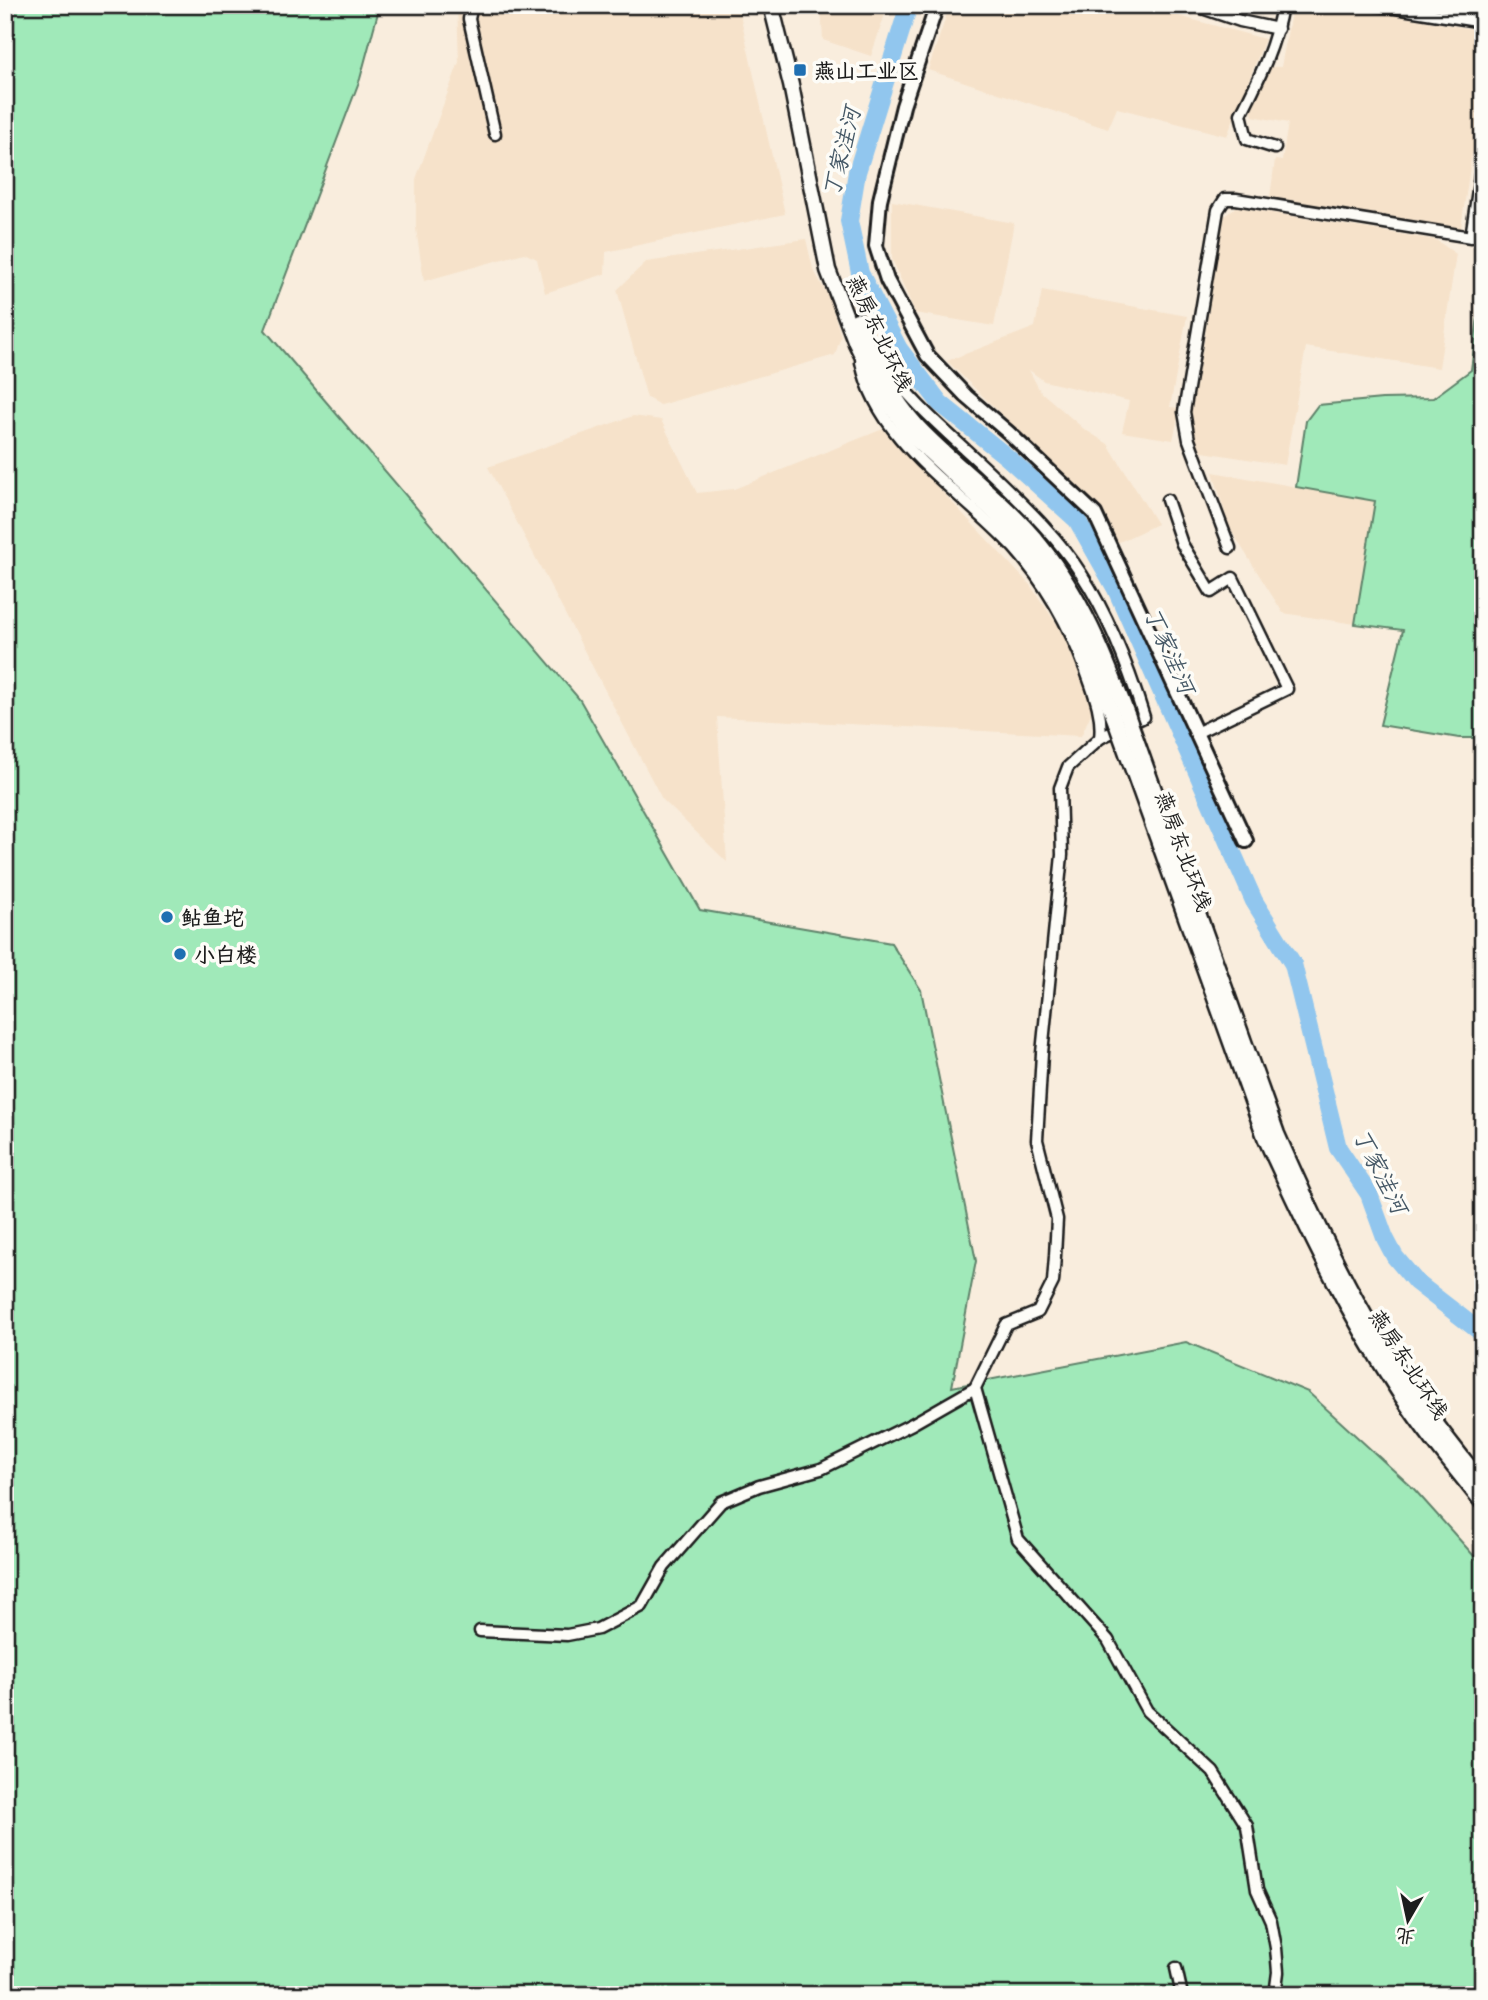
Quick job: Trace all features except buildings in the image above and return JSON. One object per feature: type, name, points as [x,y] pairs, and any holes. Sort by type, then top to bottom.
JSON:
[{"type":"main road","name":"燕房东北环线","points":[[771,5],[791,85],[828,270],[859,337],[877,386],[910,433],[998,516],[1052,581],[1122,720],[1277,1135],[1306,1200],[1336,1261],[1410,1388],[1483,1484]]},
{"type":"main road","name":"燕房东北环线","points":[[1122,720],[1265,1137],[1295,1204],[1325,1264],[1399,1394],[1483,1503]]},
{"type":"street","points":[[472,5],[469,19],[495,134]]},
{"type":"street","points":[[937,5],[902,106],[880,200],[876,246],[887,280],[927,355],[965,396],[1009,433],[1094,514],[1246,841]]},
{"type":"street","points":[[1193,5],[1279,29]]},
{"type":"street","points":[[1275,148],[1247,139],[1241,114],[1260,78],[1279,29],[1282,5]]},
{"type":"street","points":[[1377,5],[1483,22]]},
{"type":"street","points":[[1230,548],[1189,440],[1184,412],[1218,210],[1225,199],[1471,237],[1483,156]]},
{"type":"street","points":[[859,337],[863,375],[881,412],[916,456],[1014,548],[1043,587],[1083,662],[1100,714],[1100,738]]},
{"type":"street","points":[[480,1631],[567,1635],[598,1629],[642,1606],[664,1567],[721,1502],[759,1486],[821,1469],[912,1424],[975,1388],[1006,1325],[1038,1312],[1053,1282],[1057,1219],[1037,1140],[1042,1053],[1062,855],[1060,788],[1068,767],[1100,738],[1144,717],[1110,627],[1082,575],[1049,532],[902,388],[859,337]]},
{"type":"street","points":[[1167,500],[1182,544],[1211,592],[1233,578],[1287,689],[1196,733]]},
{"type":"street","points":[[975,1388],[1018,1539],[1108,1640],[1147,1712],[1213,1772],[1247,1826],[1257,1890],[1271,1921],[1276,1948],[1278,1972],[1275,1995]]},
{"type":"street","points":[[1176,1968],[1182,1995]]},
{"type":"shaded area","points":[[457,5],[738,5],[785,214],[606,252],[605,274],[545,293],[537,259],[524,253],[424,281],[416,229],[416,179],[459,62]]},
{"type":"shaded area","points":[[821,5],[888,5],[871,56],[823,40]]},
{"type":"shaded area","points":[[950,5],[1157,5],[1156,10],[1265,39],[1227,136],[1117,108],[1108,129],[928,70]]},
{"type":"shaded area","points":[[1298,5],[1336,5],[1483,31],[1483,115],[1478,149],[1472,153],[1461,228],[1270,197],[1275,160],[1282,161],[1288,123],[1253,116],[1251,109],[1271,67],[1281,67],[1292,8]]},
{"type":"shaded area","points":[[892,201],[1014,223],[994,326],[915,313],[892,259]]},
{"type":"shaded area","points":[[1236,207],[1436,240],[1456,254],[1439,368],[1306,347],[1285,465],[1203,452],[1192,437],[1191,413],[1222,218]]},
{"type":"shaded area","points":[[806,239],[813,269],[829,297],[841,336],[835,355],[660,405],[647,398],[617,290],[646,262]]},
{"type":"shaded area","points":[[1042,290],[1187,316],[1170,407],[1180,408],[1173,440],[1122,432],[1129,401],[1044,381],[1029,370],[1040,391],[1084,429],[1108,444],[1157,524],[1117,543],[1098,509],[947,361],[1035,327]]},
{"type":"shaded area","points":[[633,416],[661,420],[697,493],[734,489],[883,429],[1030,585],[1063,633],[1093,709],[1081,736],[717,717],[727,862],[662,799],[488,467]]},
{"type":"shaded area","points":[[1213,472],[1376,501],[1355,624],[1283,613],[1229,527]]},
{"type":"green space","points":[[5,5],[380,5],[360,79],[265,330],[580,700],[700,910],[891,943],[921,990],[976,1261],[952,1387],[1186,1342],[1308,1392],[1414,1489],[1483,1566],[1483,1995],[5,1995]]},
{"type":"green space","points":[[1479,309],[1483,310],[1483,738],[1459,738],[1380,725],[1403,630],[1355,624],[1375,501],[1296,487],[1306,421],[1318,405],[1382,399],[1433,398],[1471,370]]},
{"type":"waterway","name":"丁家洼河","points":[[909,5],[857,172],[849,221],[860,273],[899,349],[940,403],[1007,457],[1077,520],[1116,589],[1254,901],[1293,964],[1338,1148],[1369,1194],[1395,1257],[1416,1282],[1483,1334]]},
{"type":"place","name":"燕山工业区","points":[[800,70]]},
{"type":"place","name":"鲇鱼坨","points":[[167,917]]},
{"type":"place","name":"小白楼","points":[[180,954]]}]
